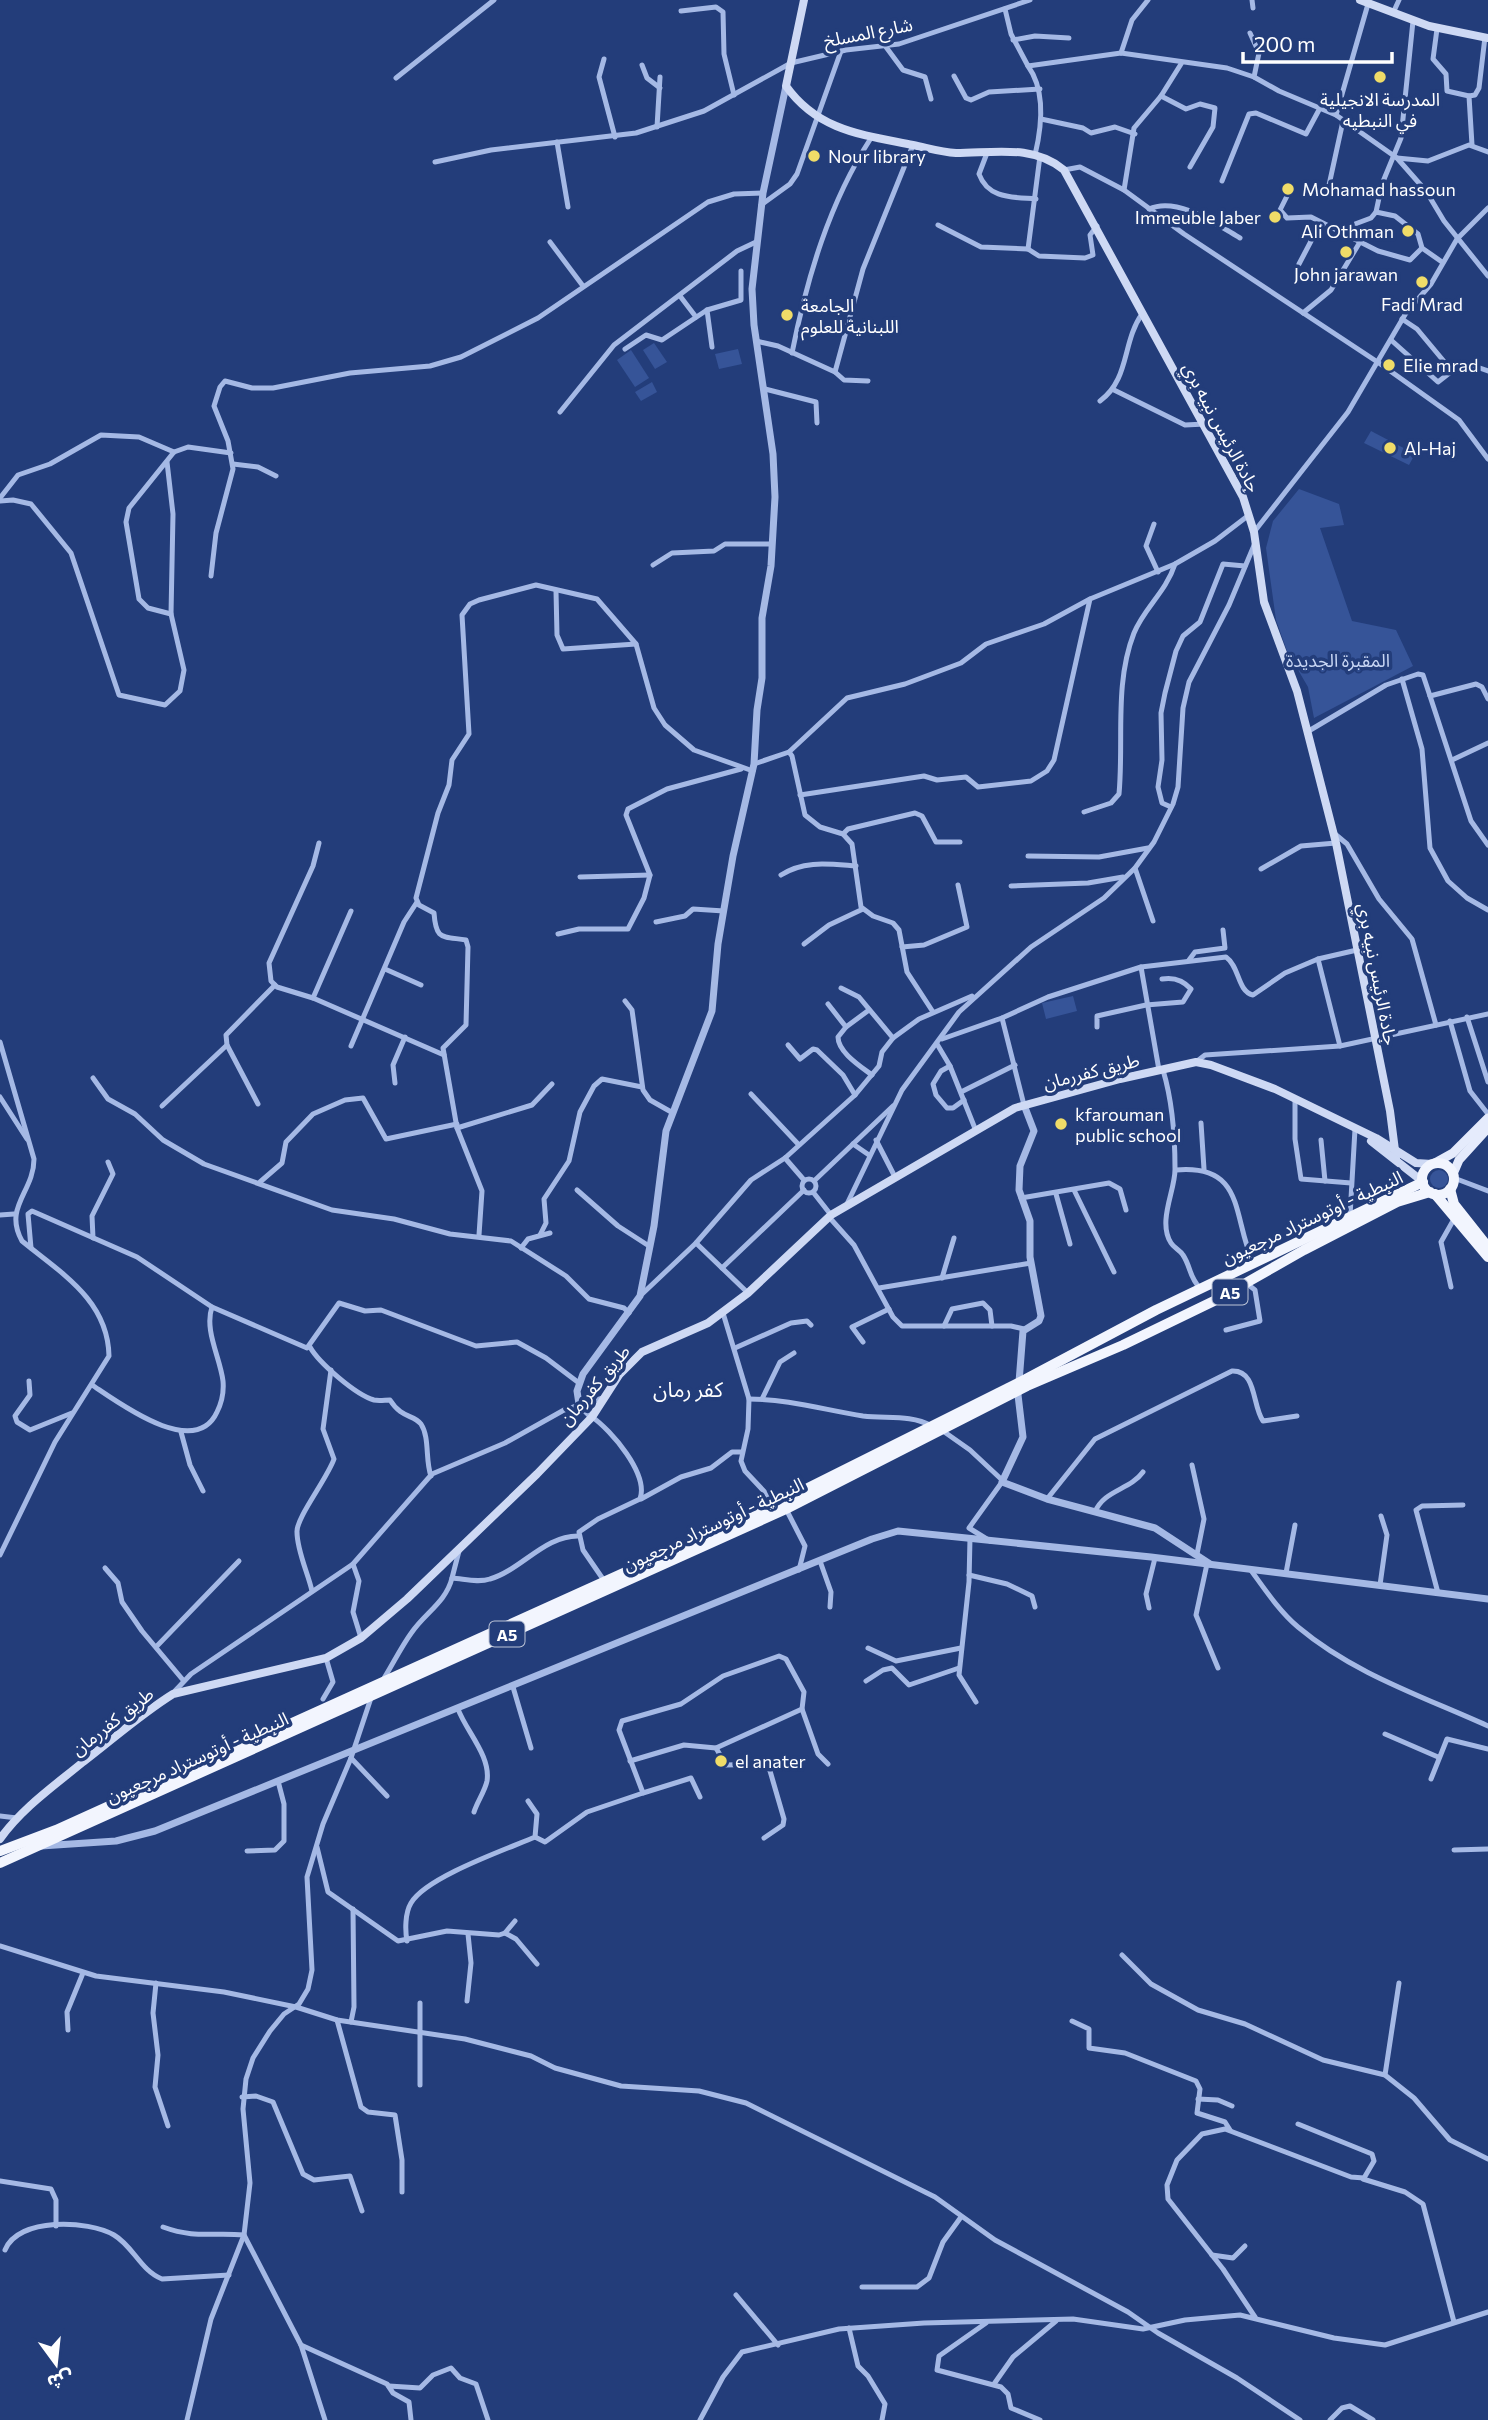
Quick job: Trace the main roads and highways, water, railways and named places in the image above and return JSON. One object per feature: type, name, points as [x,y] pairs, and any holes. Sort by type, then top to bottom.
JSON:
[{"type":"highway","points":[[1488,1247],[1454,1205],[1450,1189],[1453,1176],[1446,1165],[1434,1164],[1423,1174],[1422,1182],[1488,1257]]},
{"type":"highway","name":"النبطية - أوتوستراد مرجعيون","points":[[0,1863],[372,1695],[943,1431],[1177,1299],[1422,1182]]},
{"type":"highway","name":"A5","points":[[1432,1193],[1450,1189]]},
{"type":"highway","name":"النبطية - أوتوستراد مرجعيون","points":[[1027,1383],[1163,1326],[1397,1202],[1432,1193]]},
{"type":"highway","points":[[1177,1299],[1175,1307],[1184,1315]]},
{"type":"highway","points":[[1156,1310],[1167,1317],[1163,1326]]},
{"type":"highway","name":"النبطية - أوتوستراد مرجعيون","points":[[0,1852],[56,1830],[781,1506],[932,1426],[1008,1393]]},
{"type":"main road","name":"جادة الرئيس نبيه بري","points":[[803,0],[786,86],[800,106],[819,118],[871,138],[954,153],[1013,151],[1037,156],[1064,170],[1205,424],[1249,515],[1264,602],[1297,691],[1336,843],[1386,1099]]},
{"type":"main road","points":[[1364,2],[1437,29],[1486,38]]},
{"type":"main road","name":"طريق كفررمان","points":[[0,1839],[13,1821],[152,1707],[173,1694],[326,1658],[361,1638],[460,1547],[592,1417],[620,1375],[642,1352],[708,1323],[723,1313],[830,1216],[1024,1105],[1196,1062],[1211,1065],[1295,1099],[1355,1130]]},
{"type":"main road","points":[[1386,1099],[1393,1152]]},
{"type":"main road","points":[[1386,1099],[1393,1152]]},
{"type":"main road","points":[[1355,1130],[1416,1163],[1434,1164],[1453,1153],[1488,1116]]},
{"type":"main road","points":[[1376,1138],[1388,1128]]},
{"type":"main road","points":[[1453,1176],[1459,1160],[1488,1128]]},
{"type":"main road","points":[[1355,1130],[1376,1138],[1422,1182]]},
{"type":"main road","points":[[0,1832],[13,1821]]},
{"type":"place","name":"المدرسة الانجيلية في النبطيه","points":[[1380,77]]},
{"type":"place","name":"Nour library","points":[[814,156]]},
{"type":"place","name":"Mohamad hassoun","points":[[1288,189]]},
{"type":"place","name":"Immeuble Jaber","points":[[1275,217]]},
{"type":"place","name":"Ali Othman","points":[[1408,231]]},
{"type":"place","name":"John jarawan","points":[[1346,252]]},
{"type":"place","name":"Fadi Mrad","points":[[1422,282]]},
{"type":"place","name":"الجامعة اللبنانية للعلوم","points":[[787,315]]},
{"type":"place","name":"Elie mrad","points":[[1389,365]]},
{"type":"place","name":"Al-Haj","points":[[1390,448]]},
{"type":"place","name":"kfarouman public school","points":[[1061,1124]]},
{"type":"place","name":"el anater","points":[[721,1761]]},
{"type":"district","name":"كفر رمان","points":[[688,1388]]},
{"type":"park label","name":"المقبرة الجديدة","points":[[1338,660]]}]
